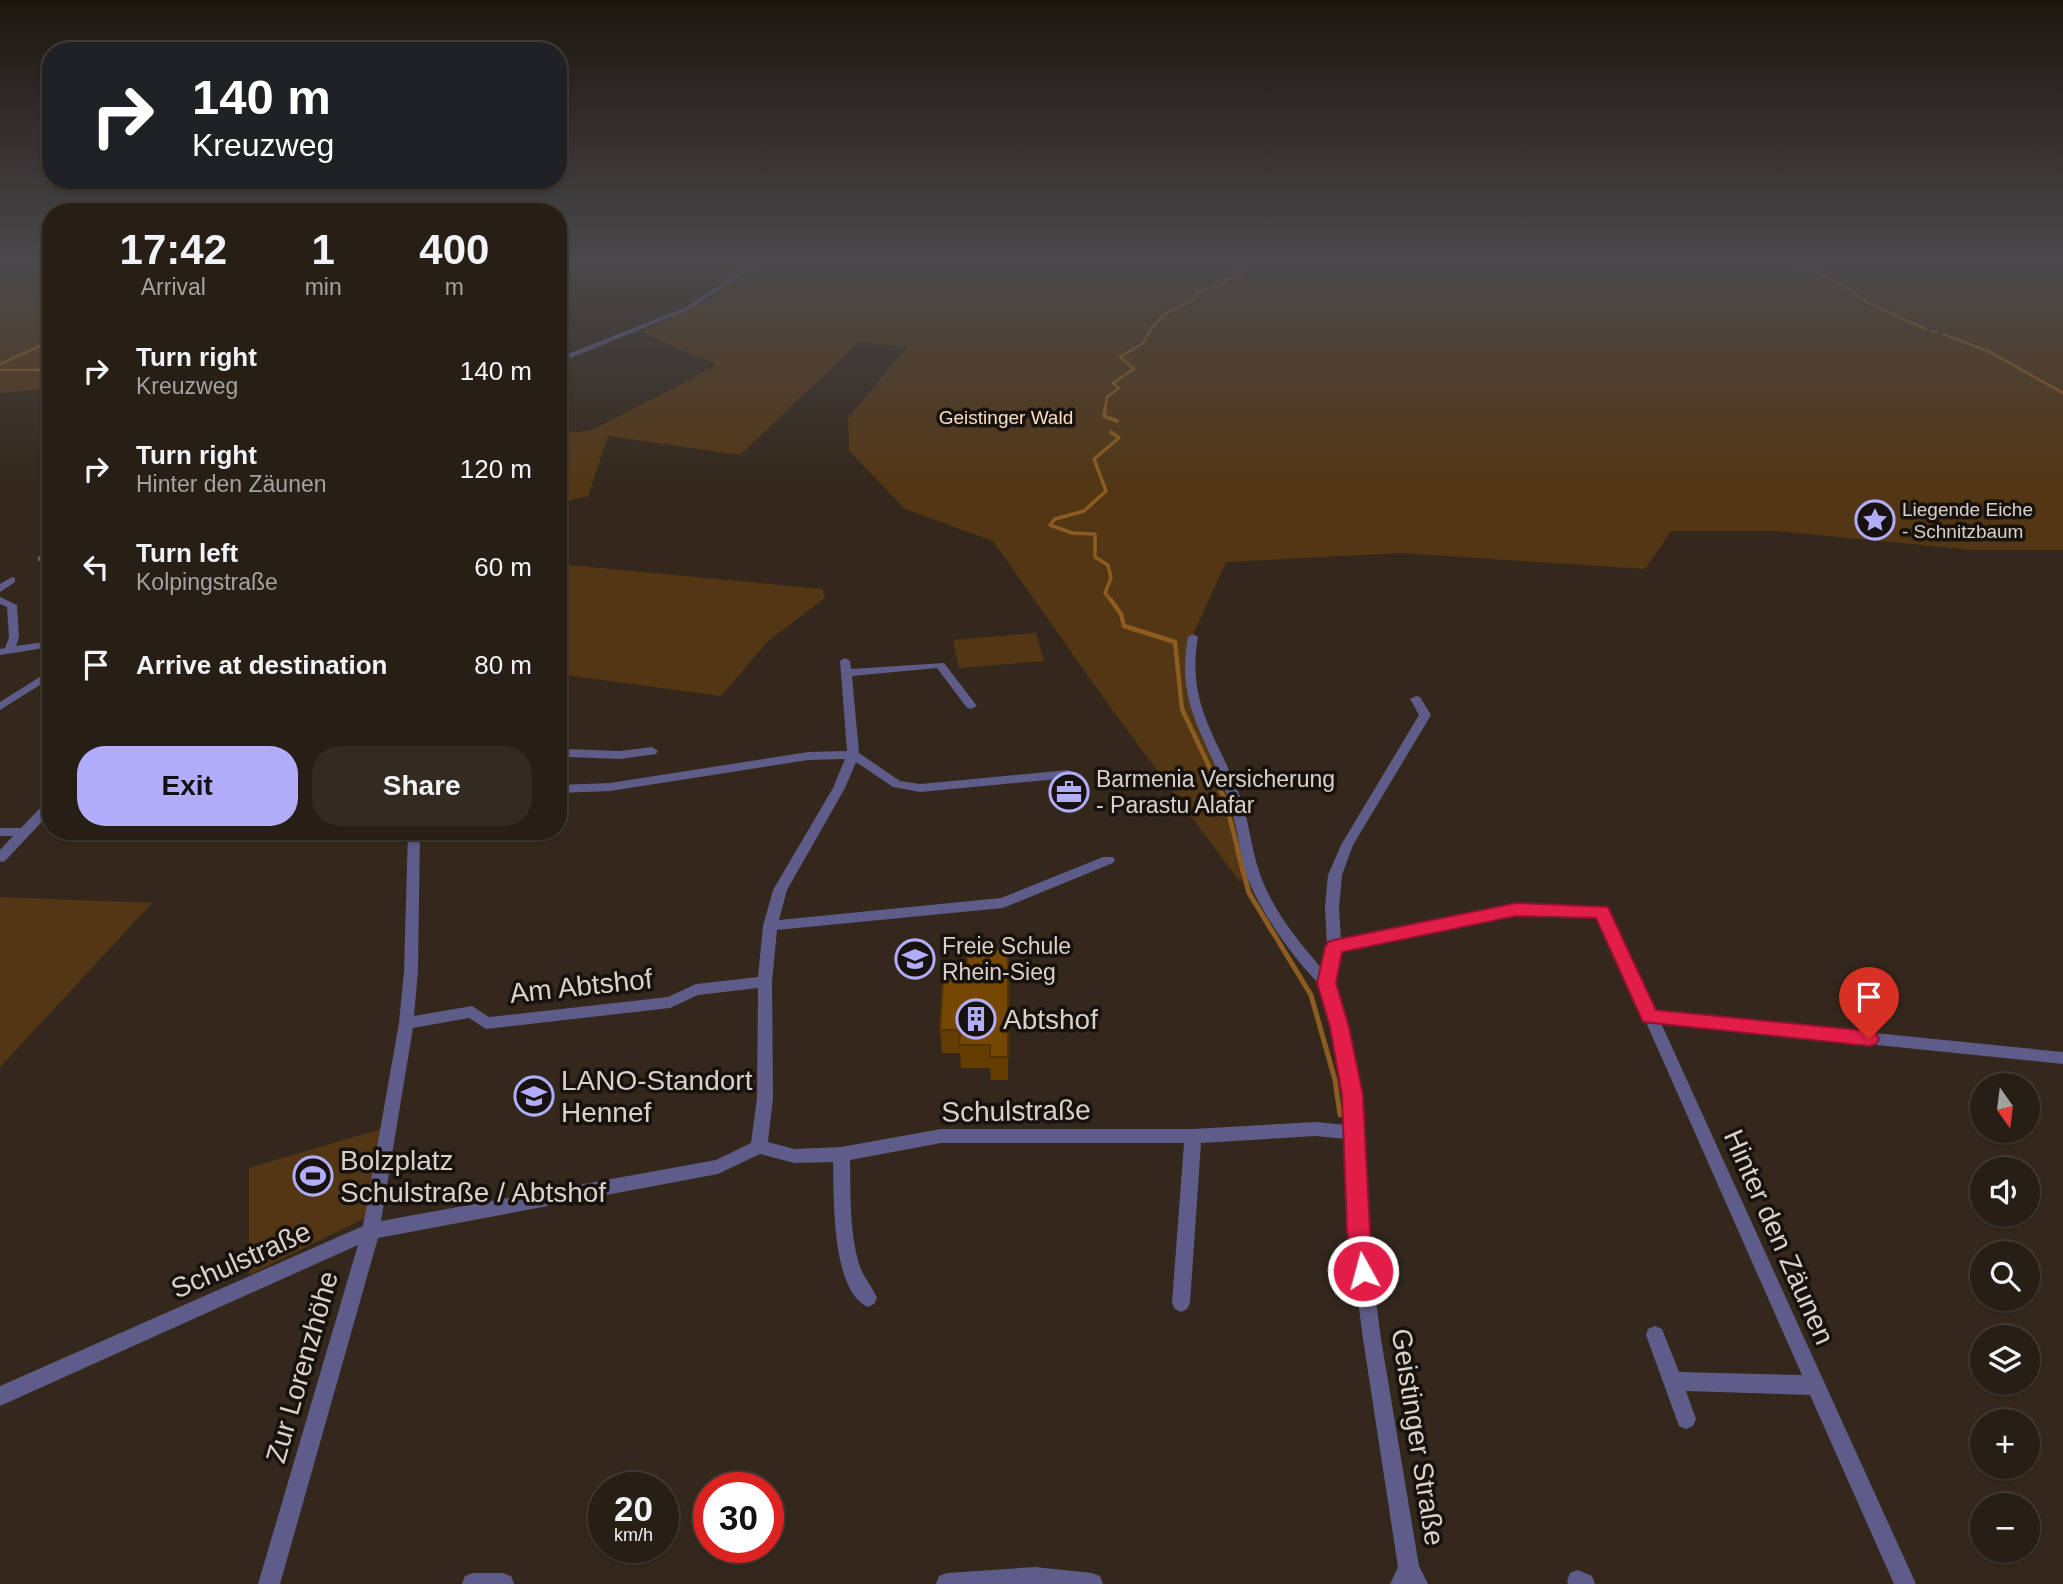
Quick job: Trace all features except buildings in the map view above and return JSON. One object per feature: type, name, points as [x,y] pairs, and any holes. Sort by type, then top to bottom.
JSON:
[{"type":"street","points":[[567,357],[622,335]]},
{"type":"street","points":[[0,589],[12,580]]},
{"type":"street","points":[[0,600],[12,605],[14,637],[5,651]]},
{"type":"street","points":[[1193,637],[1188,653],[1193,698],[1202,727],[1235,799],[1256,881],[1301,956],[1326,983]]},
{"type":"street","points":[[5,651],[42,645]]},
{"type":"street","points":[[759,1147],[765,1098],[765,982],[770,926],[780,890],[839,788],[853,755],[846,667],[940,665],[971,706]]},
{"type":"street","points":[[0,707],[42,679]]},
{"type":"street","points":[[1326,983],[1334,947],[1332,907],[1335,875],[1347,845],[1425,715],[1416,699]]},
{"type":"street","points":[[567,752],[620,755],[652,751]]},
{"type":"street","points":[[567,789],[610,787],[807,756],[853,755],[897,784],[920,788],[1045,782],[1068,774]]},
{"type":"street","points":[[0,858],[42,813]]},
{"type":"street","points":[[0,832],[24,832]]},
{"type":"street","name":"Zur Lorenzhöhe","points":[[268,1584],[371,1231],[411,971],[414,840]]},
{"type":"street","points":[[770,926],[1003,903],[1108,860]]},
{"type":"street","points":[[1334,947],[1516,909],[1602,912]]},
{"type":"street","name":"Hinter den Zäunen","points":[[1602,912],[1905,1584]]},
{"type":"street","name":"Am Abtshof","points":[[405,1023],[472,1012],[486,1023],[670,1002],[696,990],[765,982]]},
{"type":"street","name":"Geistinger Straße","points":[[1326,983],[1340,1027],[1350,1082],[1359,1240],[1409,1579]]},
{"type":"street","points":[[1650,1017],[2061,1061]]},
{"type":"street","name":"Schulstraße","points":[[0,1396],[371,1231],[718,1167],[759,1147],[794,1156],[841,1154],[941,1136],[1193,1136],[1316,1129],[1355,1133]]},
{"type":"street","points":[[1181,1303],[1193,1136]]},
{"type":"street","points":[[841,1154],[847,1256],[855,1283],[867,1298]]},
{"type":"street","points":[[1656,1335],[1686,1419]]},
{"type":"street","points":[[1673,1381],[1814,1385]]},
{"type":"street","points":[[947,1584],[1035,1578],[1092,1584]]},
{"type":"street","points":[[473,1584],[503,1584]]},
{"type":"green space","points":[[0,335],[42,335],[42,390],[0,393]]},
{"type":"green space","name":"Geistinger Wald","points":[[648,335],[2063,335],[2063,550],[1974,550],[1775,531],[1671,531],[1645,569],[1401,553],[1226,562],[1192,637],[1192,698],[1234,799],[1255,878],[1239,881],[1105,700],[993,541],[905,509],[849,451],[848,418],[907,347],[859,342],[740,455],[608,436],[588,496],[567,501],[567,433],[592,430],[717,365]]},
{"type":"green space","points":[[567,565],[822,589],[825,598],[768,641],[721,696],[567,675]]},
{"type":"green space","points":[[1036,633],[1044,661],[959,668],[953,640]]},
{"type":"green space","points":[[0,897],[152,903],[0,1067]]},
{"type":"green space","points":[[381,1129],[367,1217],[249,1275],[249,1168]]},
{"type":"waterway","points":[[1105,410],[1107,397],[1119,388],[1113,383],[1134,369],[1120,357],[1143,343],[1148,335]]},
{"type":"waterway","points":[[1945,335],[1990,352],[2063,393]]},
{"type":"waterway","points":[[0,364],[42,345]]},
{"type":"waterway","points":[[0,370],[42,370]]},
{"type":"waterway","points":[[1105,409],[1104,416],[1117,421]]},
{"type":"waterway","points":[[1111,432],[1119,438],[1094,459],[1106,491],[1084,511],[1055,519],[1050,525],[1072,533],[1095,534],[1095,557],[1108,565],[1111,578],[1105,593],[1112,602]]},
{"type":"waterway","points":[[1111,600],[1121,614],[1124,626],[1175,642],[1182,709],[1225,800],[1238,850]]},
{"type":"waterway","points":[[1237,848],[1249,893],[1311,995],[1335,1080],[1340,1115]]},
{"type":"place","name":"Liegende Eiche - Schnitzbaum","points":[[1875,520]]},
{"type":"place","name":"Barmenia Versicherung - Parastu Alafar","points":[[1069,792]]},
{"type":"place","name":"Freie Schule Rhein-Sieg","points":[[915,959]]},
{"type":"place","name":"Abtshof","points":[[976,1019]]},
{"type":"place","name":"LANO-Standort Hennef","points":[[534,1096]]},
{"type":"place","name":"Bolzplatz Schulstraße / Abtshof","points":[[313,1176]]},
{"type":"route","points":[[1363,1271],[1358,1231],[1353,1095],[1340,1027],[1326,983],[1334,947],[1516,909],[1602,912],[1650,1017],[1869,1039]]}]
